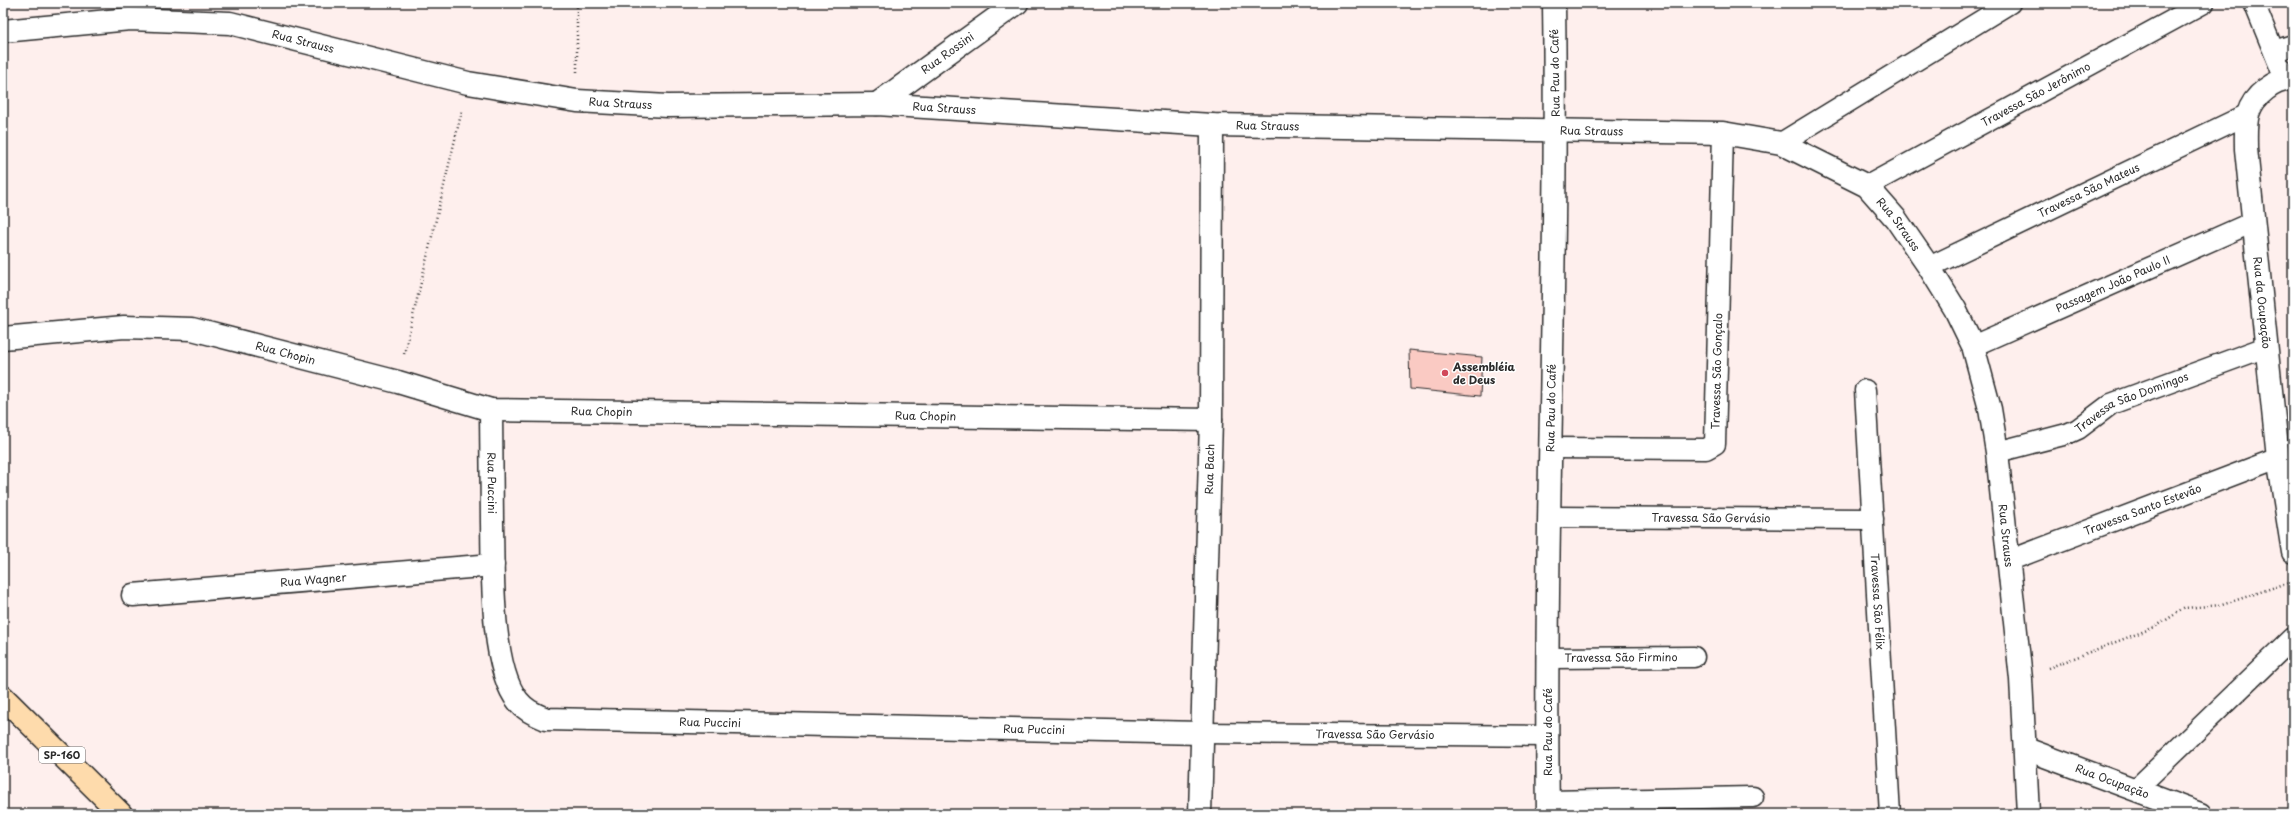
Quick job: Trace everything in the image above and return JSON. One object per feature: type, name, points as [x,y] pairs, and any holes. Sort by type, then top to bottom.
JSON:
[{"type":"highway","name":"SP-160","points":[[3,697],[121,814]]},
{"type":"street","name":"Rua Rossini","points":[[878,104],[1017,3]]},
{"type":"street","name":"Rua Pau do Café","points":[[1548,807],[1549,517],[1556,131],[1554,3]]},
{"type":"street","name":"Rua Strauss","points":[[3,30],[130,19],[230,23],[468,83],[577,101],[668,106],[878,104],[1212,125],[1723,133],[1781,143],[1867,186],[1896,219],[1929,268],[1955,309],[1973,346],[1990,409],[1997,452],[2021,679],[2026,748],[2028,814]]},
{"type":"street","name":"Rua da Ocupação","points":[[2289,79],[2267,88],[2257,97],[2248,114],[2246,149],[2278,458],[2293,552]]},
{"type":"street","name":"Rua Bach","points":[[1200,814],[1211,420],[1212,125]]},
{"type":"street","name":"Rua Chopin","points":[[3,338],[124,327],[192,329],[258,348],[398,382],[491,410],[1211,420]]},
{"type":"street","name":"Rua Puccini","points":[[491,410],[494,611],[501,659],[510,686],[518,701],[528,711],[546,719],[1202,733]]},
{"type":"street","name":"Rua Wagner","points":[[133,596],[493,565]]},
{"type":"street","name":"Rua Ocupação","points":[[2026,748],[2200,814]]},
{"type":"lane","points":[[1781,143],[2010,3]]},
{"type":"lane","name":"Travessa São Jerônimo","points":[[1867,186],[2204,3]]},
{"type":"lane","points":[[2254,3],[2274,51],[2289,79]]},
{"type":"lane","points":[[2274,51],[2293,45]]},
{"type":"lane","name":"Travessa São Mateus","points":[[1929,268],[2248,114]]},
{"type":"lane","name":"Travessa São Gonçalo","points":[[1551,448],[1706,449],[1715,444],[1723,133]]},
{"type":"lane","name":"Passagem João Paulo II","points":[[1973,346],[2253,222]]},
{"type":"lane","name":"Travessa São Domingos","points":[[1997,452],[2067,434],[2078,429],[2110,404],[2266,347]]},
{"type":"lane","name":"Travessa São Félix","points":[[1865,390],[1890,814]]},
{"type":"lane","name":"Travessa Santo Estevão","points":[[2008,561],[2278,458]]},
{"type":"lane","name":"Travessa São Gervásio","points":[[1549,517],[1873,519]]},
{"type":"lane","points":[[2136,789],[2293,638]]},
{"type":"lane","name":"Travessa São Firmino","points":[[1548,658],[1694,657]]},
{"type":"lane","name":"Travessa São Gervásio","points":[[1202,733],[1548,736]]},
{"type":"lane","points":[[1548,807],[1753,797]]},
{"type":"path","points":[[577,3],[577,101]]},
{"type":"path","points":[[398,382],[468,83]]},
{"type":"path","points":[[2021,679],[2155,627],[2185,608],[2222,605],[2293,581]]},
{"type":"building","name":"Assembléia de Deus","points":[[1409,350],[1482,357],[1480,396],[1410,389]]},
{"type":"place","name":"Assembléia de Deus","points":[[1445,373]]}]
